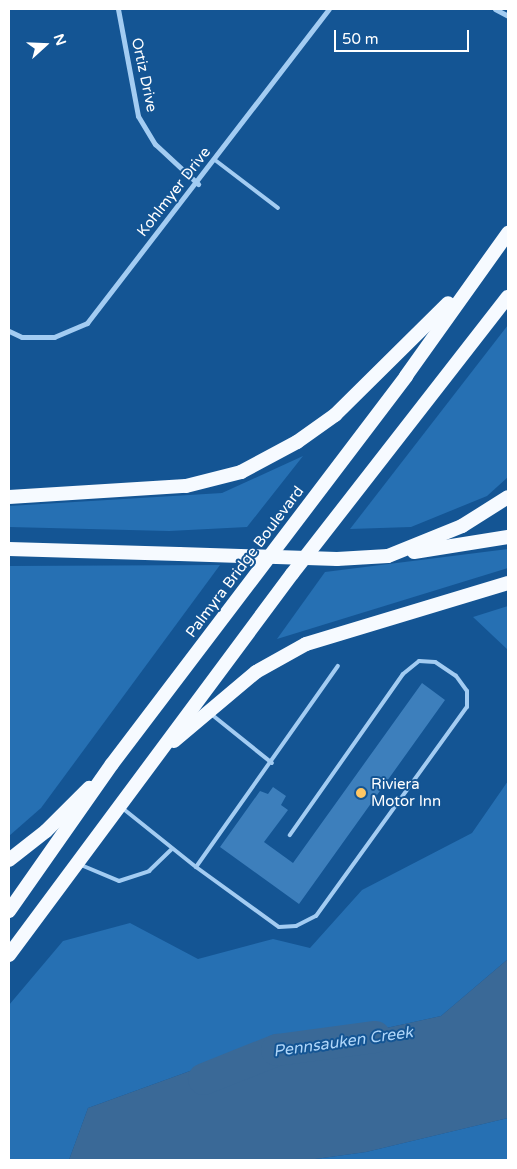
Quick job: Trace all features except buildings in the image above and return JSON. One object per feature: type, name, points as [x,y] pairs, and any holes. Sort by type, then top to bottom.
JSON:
[{"type":"highway","name":"Palmyra Bridge Boulevard","points":[[9,911],[112,764],[406,376],[508,233]]},
{"type":"highway","points":[[9,497],[186,486],[261,463],[298,442],[357,398],[480,270]]},
{"type":"highway","points":[[9,954],[154,758],[508,296]]},
{"type":"highway","points":[[388,556],[462,526],[508,497]]},
{"type":"highway","points":[[9,549],[337,559],[388,556],[508,537]]},
{"type":"highway","points":[[154,758],[271,662],[321,637],[508,583]]},
{"type":"highway","points":[[9,860],[46,831],[112,764]]},
{"type":"street","name":"Ortiz Drive","points":[[118,9],[138,116],[155,144],[198,184]]},
{"type":"street","name":"Kohlmyer Drive","points":[[9,331],[22,337],[54,337],[87,323],[198,184],[329,9]]},
{"type":"street","points":[[495,9],[508,16]]},
{"type":"lane","points":[[216,160],[278,208]]},
{"type":"lane","points":[[119,806],[196,867],[279,926],[296,926],[316,916],[467,707],[467,691],[456,676],[435,662],[419,660],[403,674],[290,835]]},
{"type":"lane","points":[[196,867],[272,763],[338,666]]},
{"type":"lane","points":[[209,712],[272,763]]},
{"type":"lane","points":[[77,863],[119,881],[149,871],[172,848]]},
{"type":"shaded area","points":[[508,325],[508,477],[487,496],[411,527],[350,529]]},
{"type":"shaded area","points":[[303,456],[247,527],[169,531],[9,527],[9,506],[222,493]]},
{"type":"shaded area","points":[[508,549],[508,568],[277,639],[325,572]]},
{"type":"shaded area","points":[[220,565],[41,808],[9,836],[9,566]]},
{"type":"shaded area","points":[[508,606],[508,650],[473,617]]},
{"type":"shaded area","points":[[508,781],[508,959],[441,1016],[190,1071],[88,1108],[69,1160],[9,1160],[9,1005],[63,941],[130,923],[198,959],[273,939],[310,948],[362,890],[472,833]]},
{"type":"shaded area","points":[[508,1118],[508,1160],[308,1160],[366,1152]]},
{"type":"water","points":[[508,959],[508,1118],[366,1152],[308,1160],[69,1160],[88,1108],[190,1071],[441,1016]]},
{"type":"waterway","name":"Pennsauken Creek","points":[[204,1079],[277,1050],[375,1037]]},
{"type":"place","name":"Riviera Motor Inn","points":[[361,793]]}]
